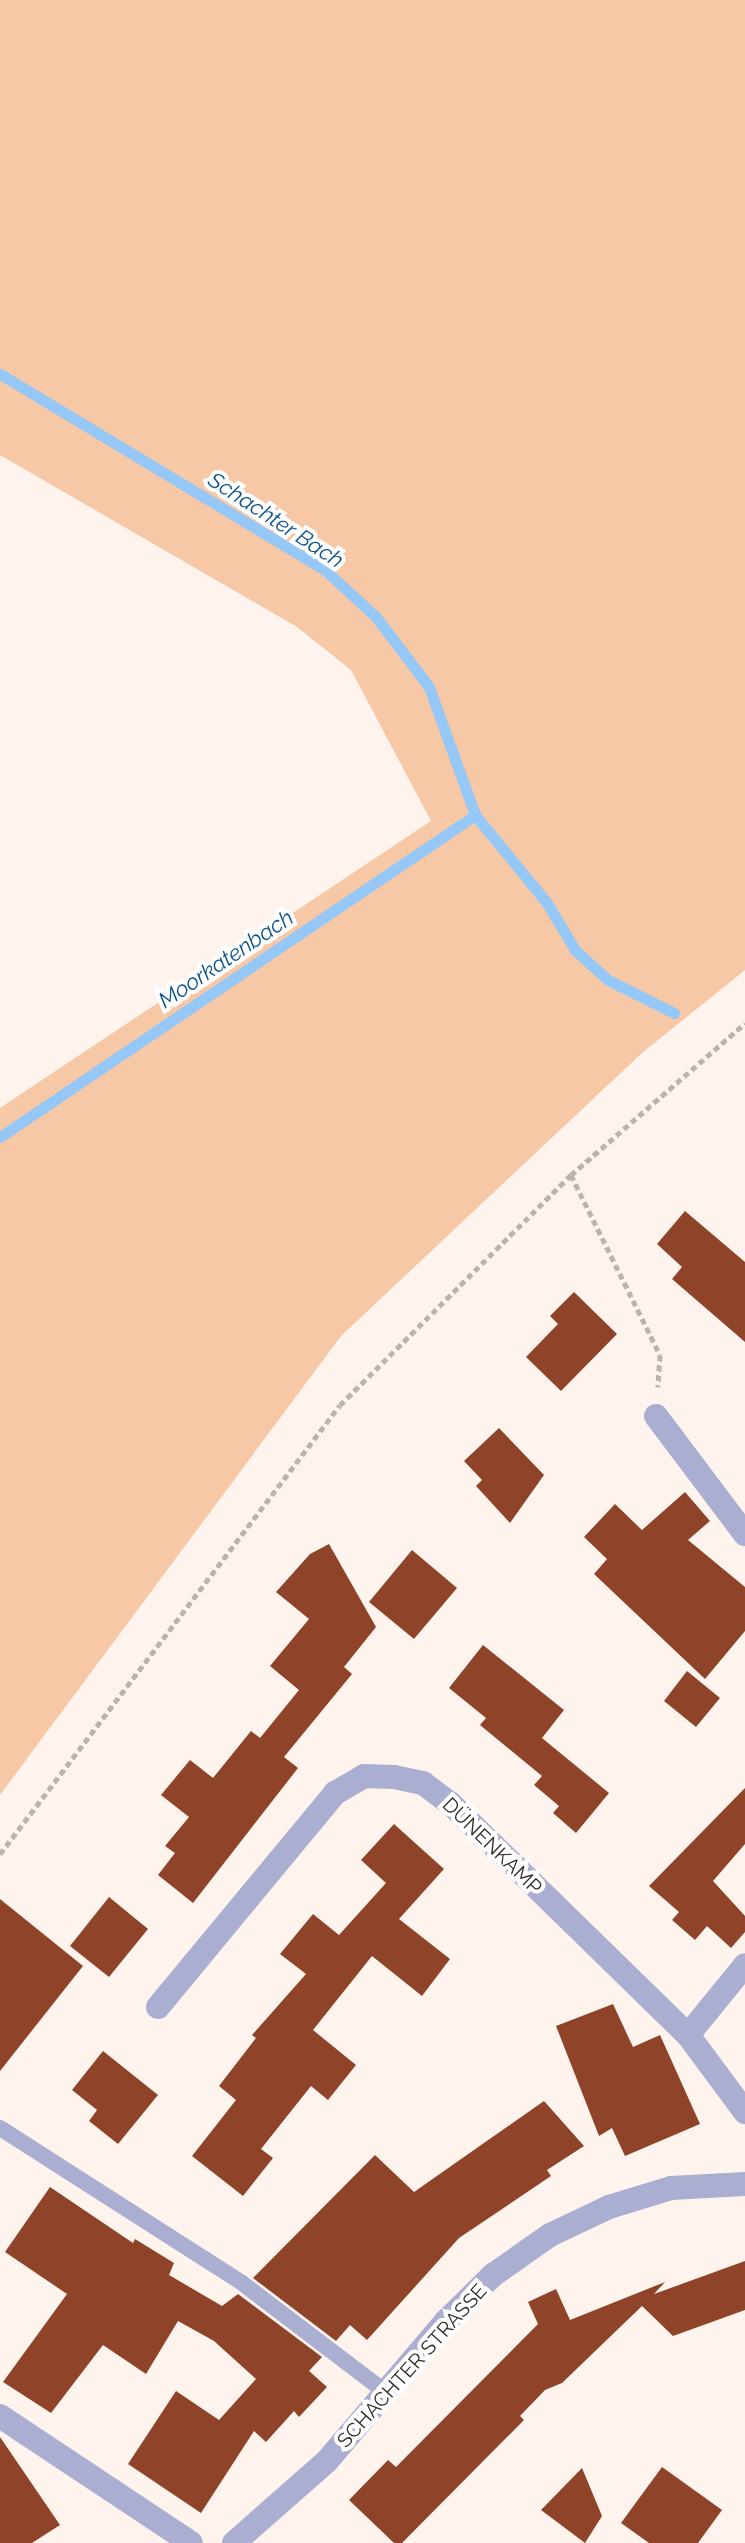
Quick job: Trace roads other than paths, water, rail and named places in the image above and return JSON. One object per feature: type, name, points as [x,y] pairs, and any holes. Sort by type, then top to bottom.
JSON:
[{"type":"street","points":[[656,1416],[745,1534]]},
{"type":"street","name":"DÜNENKAMP","points":[[158,2007],[335,1793],[364,1776],[394,1777],[423,1783],[450,1803],[688,2035],[745,2112]]},
{"type":"street","points":[[688,2035],[745,1965]]},
{"type":"street","name":"SCHACHTER STRASSE","points":[[234,2543],[327,2461],[493,2275],[550,2235],[609,2207],[671,2188],[745,2184]]},
{"type":"street","points":[[0,2416],[191,2543]]},
{"type":"lane","points":[[0,2128],[242,2283],[387,2393]]},
{"type":"waterway","name":"Schachter Bach","points":[[0,374],[326,571],[376,617],[429,687],[475,815],[547,903],[575,950],[608,980],[674,1013]]},
{"type":"waterway","name":"Moorkatenbach","points":[[0,1137],[475,815]]}]
